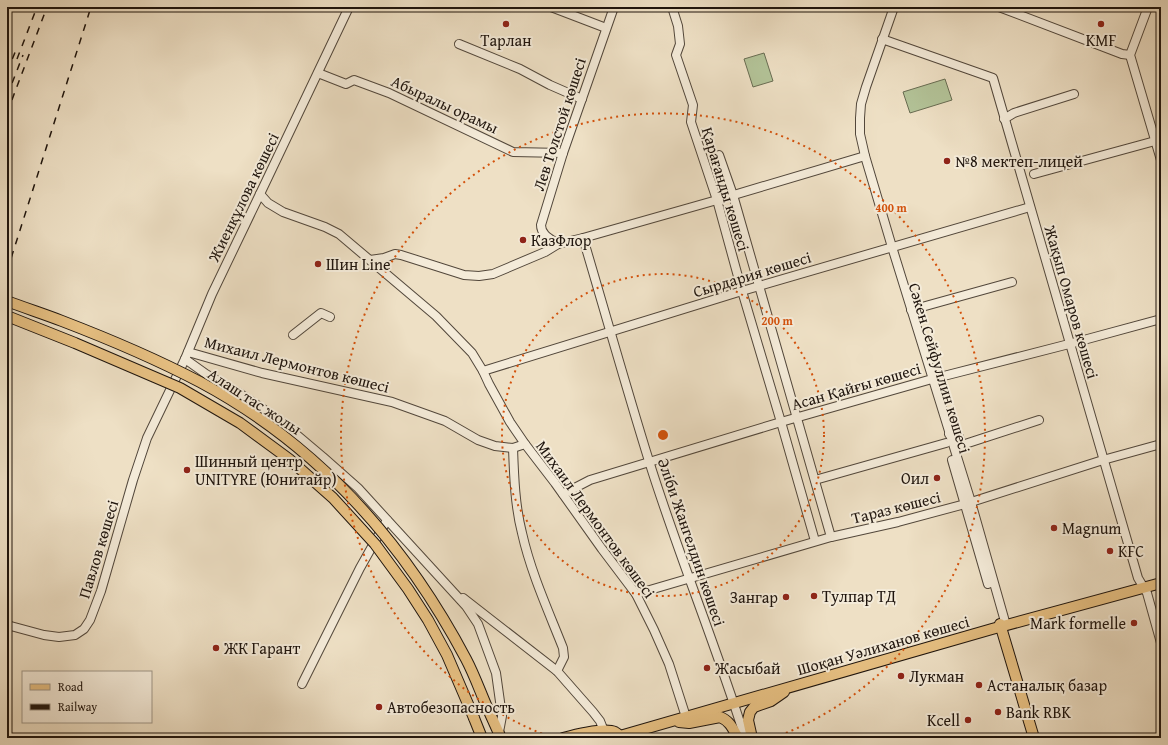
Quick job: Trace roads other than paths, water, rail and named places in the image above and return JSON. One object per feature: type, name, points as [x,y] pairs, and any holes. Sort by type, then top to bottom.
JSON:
[{"type":"main road","name":"Алаш тас жолы","points":[[7,300],[62,321],[201,383],[239,405],[271,427],[318,464],[359,504],[386,536],[420,582],[446,622],[467,660],[500,735]]},
{"type":"main road","name":"Алаш тас жолы","points":[[7,316],[75,343],[180,388],[240,423],[289,459],[333,498],[375,544],[408,589],[428,620],[447,655],[482,738]]},
{"type":"main road","name":"Шоқан Уәлиханов көшесі","points":[[617,737],[1002,625],[1161,583]]},
{"type":"main road","name":"Сәкен Сейфуллин көшесі","points":[[1002,625],[1034,738]]},
{"type":"main road","name":"Сәкен Сейфуллин көшесі","points":[[1002,625],[1040,738]]},
{"type":"main road","points":[[752,738],[748,720],[750,712],[754,707],[771,701],[793,686]]},
{"type":"main road","points":[[671,721],[689,723],[720,717],[729,722],[738,738]]},
{"type":"main road","points":[[563,738],[604,731],[615,732],[617,737]]},
{"type":"main road","points":[[500,735],[510,738]]},
{"type":"street","name":"Жиенқұлова көшесі","points":[[165,400],[187,356],[212,294],[349,7]]},
{"type":"street","points":[[551,7],[606,28]]},
{"type":"street","name":"Лев Толстой көшесі","points":[[558,244],[543,234],[541,225],[563,153],[614,7]]},
{"type":"street","name":"Қарағанды көшесі","points":[[672,7],[678,26],[680,44],[676,55],[693,105],[691,122],[717,200],[815,541]]},
{"type":"street","name":"Сәкен Сейфуллин көшесі","points":[[889,7],[862,85],[855,111],[857,141],[929,379],[949,434],[1002,625]]},
{"type":"street","name":"Сәкен Сейфуллин көшесі","points":[[863,157],[860,134],[862,104],[866,87],[894,7]]},
{"type":"street","points":[[999,7],[1120,53],[1130,55]]},
{"type":"street","points":[[1148,7],[1130,55],[1157,137],[1161,160]]},
{"type":"street","name":"Жақып Омаров көшесі","points":[[882,39],[993,78],[1138,578],[1147,593],[1161,643]]},
{"type":"street","points":[[458,44],[520,69],[550,85],[582,99]]},
{"type":"street","name":"Абыралы орамы","points":[[318,73],[346,84],[354,80],[389,93],[513,152],[563,153]]},
{"type":"street","points":[[1004,119],[1014,113],[1074,94]]},
{"type":"street","points":[[1034,174],[1157,137]]},
{"type":"street","name":"Қарағанды көшесі","points":[[719,155],[733,195],[760,286],[831,537]]},
{"type":"street","points":[[370,260],[384,258],[395,254],[454,273],[472,276],[492,274],[533,258],[558,244],[717,200],[863,157]]},
{"type":"street","points":[[260,194],[268,204],[283,212],[318,224],[339,234],[436,316],[472,353],[510,422],[525,444]]},
{"type":"street","name":"Сырдария көшесі","points":[[483,371],[742,291],[1030,207]]},
{"type":"street","name":"Әліби Жангелдин көшесі","points":[[582,238],[649,462],[745,738]]},
{"type":"street","name":"Сәкен Сейфуллин көшесі","points":[[890,248],[911,310],[946,443],[968,503]]},
{"type":"street","name":"Сәкен Сейфуллин көшесі","points":[[911,310],[1012,282]]},
{"type":"street","points":[[293,335],[321,313],[330,317]]},
{"type":"street","name":"Асан Қайғы көшесі","points":[[563,494],[590,480],[781,422],[929,379],[1161,319]]},
{"type":"street","points":[[187,356],[206,374],[239,393],[278,419],[358,488],[466,606],[478,624],[496,673],[502,716],[500,735]]},
{"type":"street","name":"Михаил Лермонтов көшесі","points":[[187,356],[392,402],[445,421],[478,440],[495,446],[513,448],[525,444],[636,594],[654,630],[668,664],[686,717]]},
{"type":"street","name":"Павлов көшесі","points":[[7,625],[44,635],[59,637],[75,635],[84,628],[90,620],[101,591],[133,480],[147,438],[165,400]]},
{"type":"street","points":[[949,434],[957,432],[962,445],[1039,420]]},
{"type":"street","points":[[815,480],[946,443]]},
{"type":"street","name":"Тараз көшесі","points":[[636,594],[815,541],[898,522],[968,503],[1103,460],[1161,444]]},
{"type":"street","points":[[513,448],[515,485],[522,533],[535,578],[563,648],[564,657],[557,671]]},
{"type":"street","points":[[302,684],[360,568],[387,520]]},
{"type":"street","points":[[449,588],[557,671],[593,712],[604,731]]},
{"type":"railway","points":[[17,59],[37,7]]},
{"type":"railway","points":[[7,113],[47,7]]},
{"type":"railway","points":[[7,271],[91,7]]},
{"type":"railway","points":[[7,72],[16,50]]},
{"type":"railway","points":[[7,96],[23,55]]},
{"type":"place","name":"Тарлан","points":[[506,24]]},
{"type":"place","name":"KMF","points":[[1101,24]]},
{"type":"place","name":"№8 мектеп-лицей","points":[[947,161]]},
{"type":"place","name":"КазФлор","points":[[523,240]]},
{"type":"place","name":"Шин Line","points":[[318,264]]},
{"type":"place","name":"Шинный центр UNITYRE (Юнитайр)","points":[[187,470]]},
{"type":"place","name":"Оил","points":[[937,478]]},
{"type":"place","name":"Magnum","points":[[1054,528]]},
{"type":"place","name":"KFC","points":[[1110,551]]},
{"type":"place","name":"Тулпар ТД","points":[[814,596]]},
{"type":"place","name":"Зангар","points":[[786,597]]},
{"type":"place","name":"Mark formelle","points":[[1134,623]]},
{"type":"place","name":"ЖК Гарант","points":[[216,648]]},
{"type":"place","name":"Жасыбай","points":[[707,668]]},
{"type":"place","name":"Лукман","points":[[901,676]]},
{"type":"place","name":"Астаналық базар","points":[[979,685]]},
{"type":"place","name":"Автобезопасность","points":[[379,707]]},
{"type":"place","name":"Bank RBK","points":[[998,712]]},
{"type":"place","name":"Kcell","points":[[968,720]]}]
